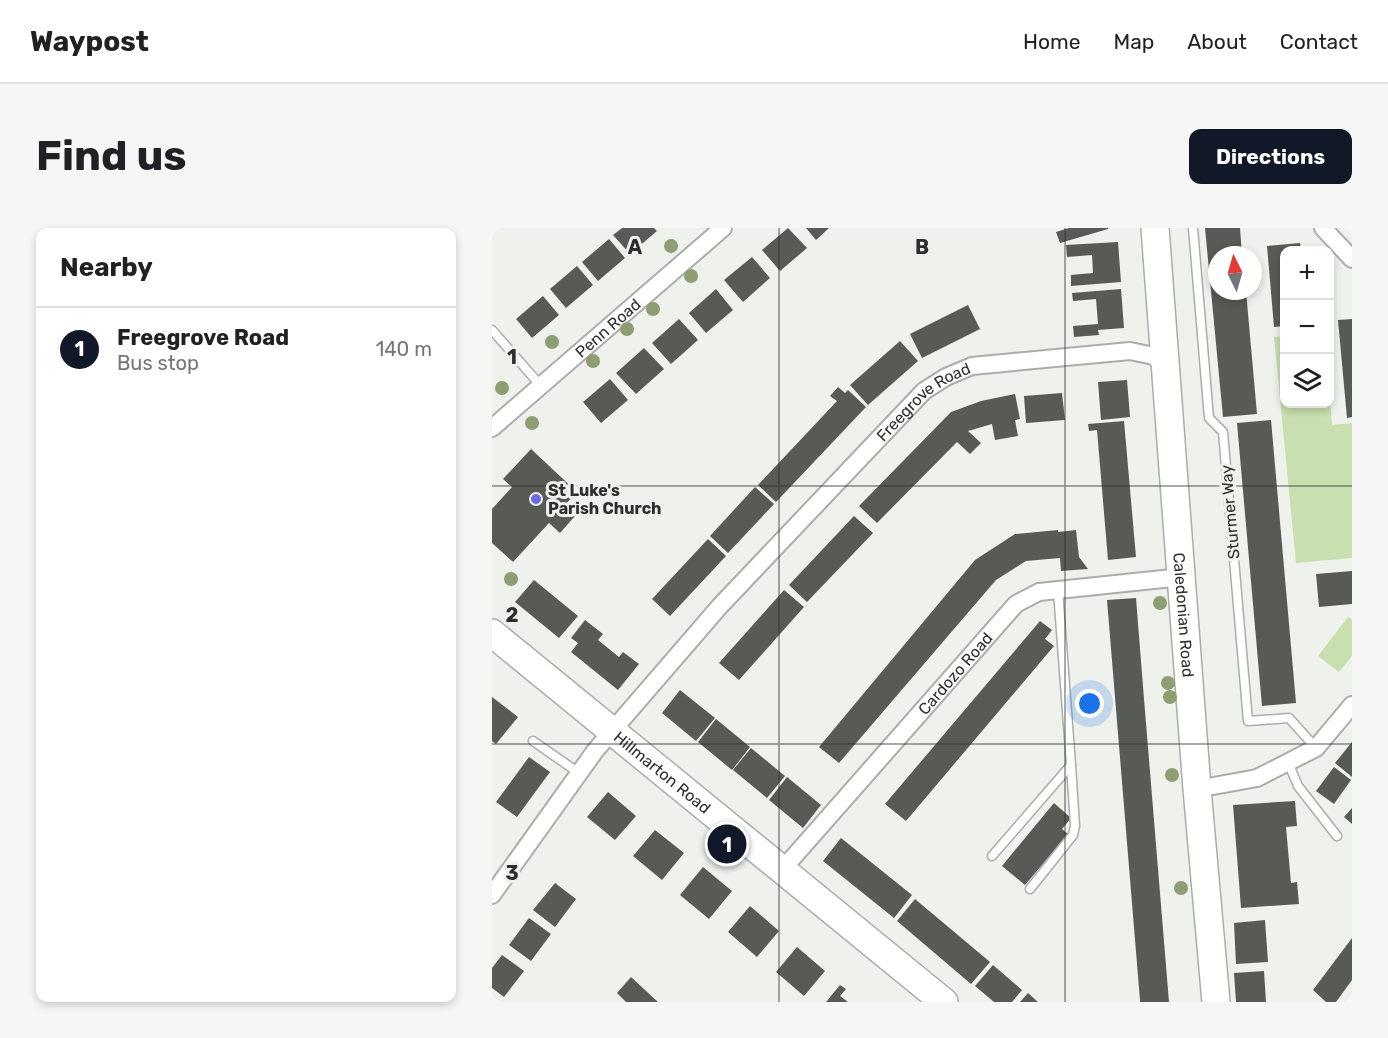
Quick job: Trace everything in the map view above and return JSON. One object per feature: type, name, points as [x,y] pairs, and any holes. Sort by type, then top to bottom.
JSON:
[{"type":"main road","name":"Caledonian Road","points":[[1155,228],[1197,789],[1216,1002]]},
{"type":"main road","name":"Hillmarton Road","points":[[492,633],[944,1002]]},
{"type":"street","name":"Penn Road","points":[[492,428],[723,228]]},
{"type":"street","points":[[1323,228],[1352,259]]},
{"type":"street","name":"Freegrove Road","points":[[492,895],[612,730],[720,606],[898,417],[931,386],[959,370],[972,366],[1130,351],[1154,356],[1166,369]]},
{"type":"street","name":"Cardozo Road","points":[[782,870],[1016,604],[1039,592],[1182,577]]},
{"type":"street","points":[[1197,789],[1257,778],[1316,748],[1352,705]]},
{"type":"lane","name":"Sturmer Way","points":[[1192,228],[1209,418],[1224,432],[1248,721],[1290,718],[1316,748]]},
{"type":"lane","points":[[492,330],[541,386]]},
{"type":"lane","points":[[1030,889],[1073,835],[1076,826],[1058,591]]},
{"type":"lane","points":[[533,741],[579,773]]},
{"type":"lane","points":[[1288,762],[1298,786],[1337,836]]},
{"type":"lane","points":[[992,856],[1071,765]]},
{"type":"green space","points":[[1280,336],[1280,399],[1274,337]]},
{"type":"green space","points":[[1281,408],[1331,408],[1332,425],[1352,423],[1352,558],[1296,563]]},
{"type":"green space","points":[[1348,617],[1352,620],[1352,656],[1339,672],[1318,656]]},
{"type":"building","points":[[622,228],[654,228],[657,231],[630,254],[613,235]]},
{"type":"building","points":[[788,228],[807,248],[780,271],[762,250]]},
{"type":"building","points":[[806,228],[829,228],[816,240]]},
{"type":"building","points":[[1069,228],[1108,229],[1060,243],[1056,232]]},
{"type":"building","points":[[1205,228],[1240,228],[1241,246],[1208,246],[1208,260]]},
{"type":"building","points":[[609,239],[625,258],[598,281],[582,262]]},
{"type":"building","points":[[1118,242],[1121,282],[1071,286],[1071,275],[1093,273],[1092,255],[1067,257],[1066,245]]},
{"type":"building","points":[[1300,243],[1300,246],[1280,246],[1280,326],[1274,327],[1267,246]]},
{"type":"building","points":[[752,257],[770,278],[743,302],[724,280]]},
{"type":"building","points":[[577,266],[593,285],[566,308],[550,289]]},
{"type":"building","points":[[716,289],[733,310],[706,333],[689,313]]},
{"type":"building","points":[[1121,289],[1124,328],[1098,330],[1099,335],[1074,337],[1073,326],[1098,324],[1096,299],[1073,301],[1072,293]]},
{"type":"building","points":[[543,296],[559,315],[532,338],[516,319]]},
{"type":"building","points":[[1212,300],[1247,300],[1257,414],[1223,417]]},
{"type":"building","points":[[968,305],[980,329],[922,358],[910,334]]},
{"type":"building","points":[[679,319],[698,340],[671,364],[652,343]]},
{"type":"building","points":[[1352,319],[1352,417],[1347,418],[1338,320]]},
{"type":"building","points":[[900,341],[918,361],[868,405],[850,385]]},
{"type":"building","points":[[644,348],[664,369],[636,394],[616,373]]},
{"type":"building","points":[[610,379],[628,400],[601,423],[583,402]]},
{"type":"building","points":[[1127,380],[1130,417],[1101,420],[1098,382]]},
{"type":"building","points":[[838,387],[845,393],[848,390],[866,407],[776,502],[758,485],[837,401],[830,396]]},
{"type":"building","points":[[1062,393],[1065,420],[1026,423],[1024,396]]},
{"type":"building","points":[[1015,394],[1020,419],[1015,420],[1018,436],[995,440],[992,424],[968,431],[981,443],[970,454],[957,442],[877,523],[859,506],[951,412],[981,401]]},
{"type":"building","points":[[1271,420],[1296,703],[1262,706],[1237,423]]},
{"type":"building","points":[[1124,421],[1136,557],[1108,560],[1097,430],[1089,431],[1088,424]]},
{"type":"building","name":"St Luke's Parish Church","points":[[531,449],[577,492],[564,506],[575,516],[560,533],[549,523],[513,562],[492,543],[492,509],[512,487],[503,479]]},
{"type":"building","points":[[755,487],[774,504],[728,553],[710,536]]},
{"type":"building","points":[[854,516],[873,533],[807,602],[789,585]]},
{"type":"building","points":[[1058,530],[1058,532],[1076,530],[1079,557],[1088,569],[1061,571],[1060,558],[1026,561],[996,580],[839,763],[819,747],[975,560],[1015,534]]},
{"type":"building","points":[[708,539],[726,556],[670,616],[652,599]]},
{"type":"building","points":[[1352,571],[1352,604],[1319,607],[1316,574]]},
{"type":"building","points":[[534,580],[578,616],[559,638],[515,602]]},
{"type":"building","points":[[784,590],[804,607],[739,680],[719,663]]},
{"type":"building","points":[[1136,598],[1169,1002],[1140,1002],[1107,600]]},
{"type":"building","points":[[585,620],[603,634],[598,640],[619,657],[623,652],[639,664],[618,690],[571,652],[578,643],[571,638]]},
{"type":"building","points":[[1040,621],[1052,630],[1045,639],[1054,646],[906,821],[885,804]]},
{"type":"building","points":[[680,690],[715,718],[696,741],[662,713]]},
{"type":"building","points":[[492,697],[518,717],[496,744],[492,741]]},
{"type":"building","points":[[716,719],[750,747],[732,770],[698,742]]},
{"type":"building","points":[[1352,742],[1352,777],[1335,763]]},
{"type":"building","points":[[751,748],[785,776],[767,798],[733,770]]},
{"type":"building","points":[[529,757],[550,772],[517,817],[496,802]]},
{"type":"building","points":[[1334,767],[1351,780],[1334,804],[1316,791]]},
{"type":"building","points":[[787,777],[821,805],[803,828],[769,800]]},
{"type":"building","points":[[608,792],[636,816],[615,840],[587,817]]},
{"type":"building","points":[[1295,801],[1297,826],[1286,827],[1291,883],[1297,882],[1299,904],[1241,908],[1233,805]]},
{"type":"building","points":[[1054,803],[1071,818],[1062,829],[1068,834],[1025,885],[1002,866]]},
{"type":"building","points":[[1352,808],[1352,824],[1344,817]]},
{"type":"building","points":[[655,830],[684,853],[662,880],[633,856]]},
{"type":"building","points":[[841,838],[912,895],[894,918],[823,861]]},
{"type":"building","points":[[703,867],[732,891],[709,919],[680,895]]},
{"type":"building","points":[[555,883],[576,899],[555,927],[533,910]]},
{"type":"building","points":[[915,899],[990,962],[971,984],[897,921]]},
{"type":"building","points":[[750,906],[779,931],[757,957],[728,932]]},
{"type":"building","points":[[529,918],[551,934],[531,961],[509,945]]},
{"type":"building","points":[[1265,920],[1268,962],[1236,964],[1234,923]]},
{"type":"building","points":[[1352,938],[1352,980],[1336,1002],[1326,1002],[1313,990]]},
{"type":"building","points":[[797,947],[825,971],[804,996],[776,972]]},
{"type":"building","points":[[502,955],[524,971],[504,997],[492,988],[492,968]]},
{"type":"building","points":[[993,965],[1022,990],[1012,1002],[994,1002],[975,986]]},
{"type":"building","points":[[1264,971],[1266,1002],[1236,1002],[1234,973]]},
{"type":"building","points":[[631,977],[658,1002],[626,1002],[617,993]]},
{"type":"building","points":[[840,985],[846,989],[840,996],[848,1002],[826,1002]]},
{"type":"building","points":[[1028,993],[1038,1002],[1020,1002]]},
{"type":"place","name":"St Luke's Parish Church","points":[[536,499]]},
{"type":"place","name":"Freegrove Road","points":[[727,844]]}]
